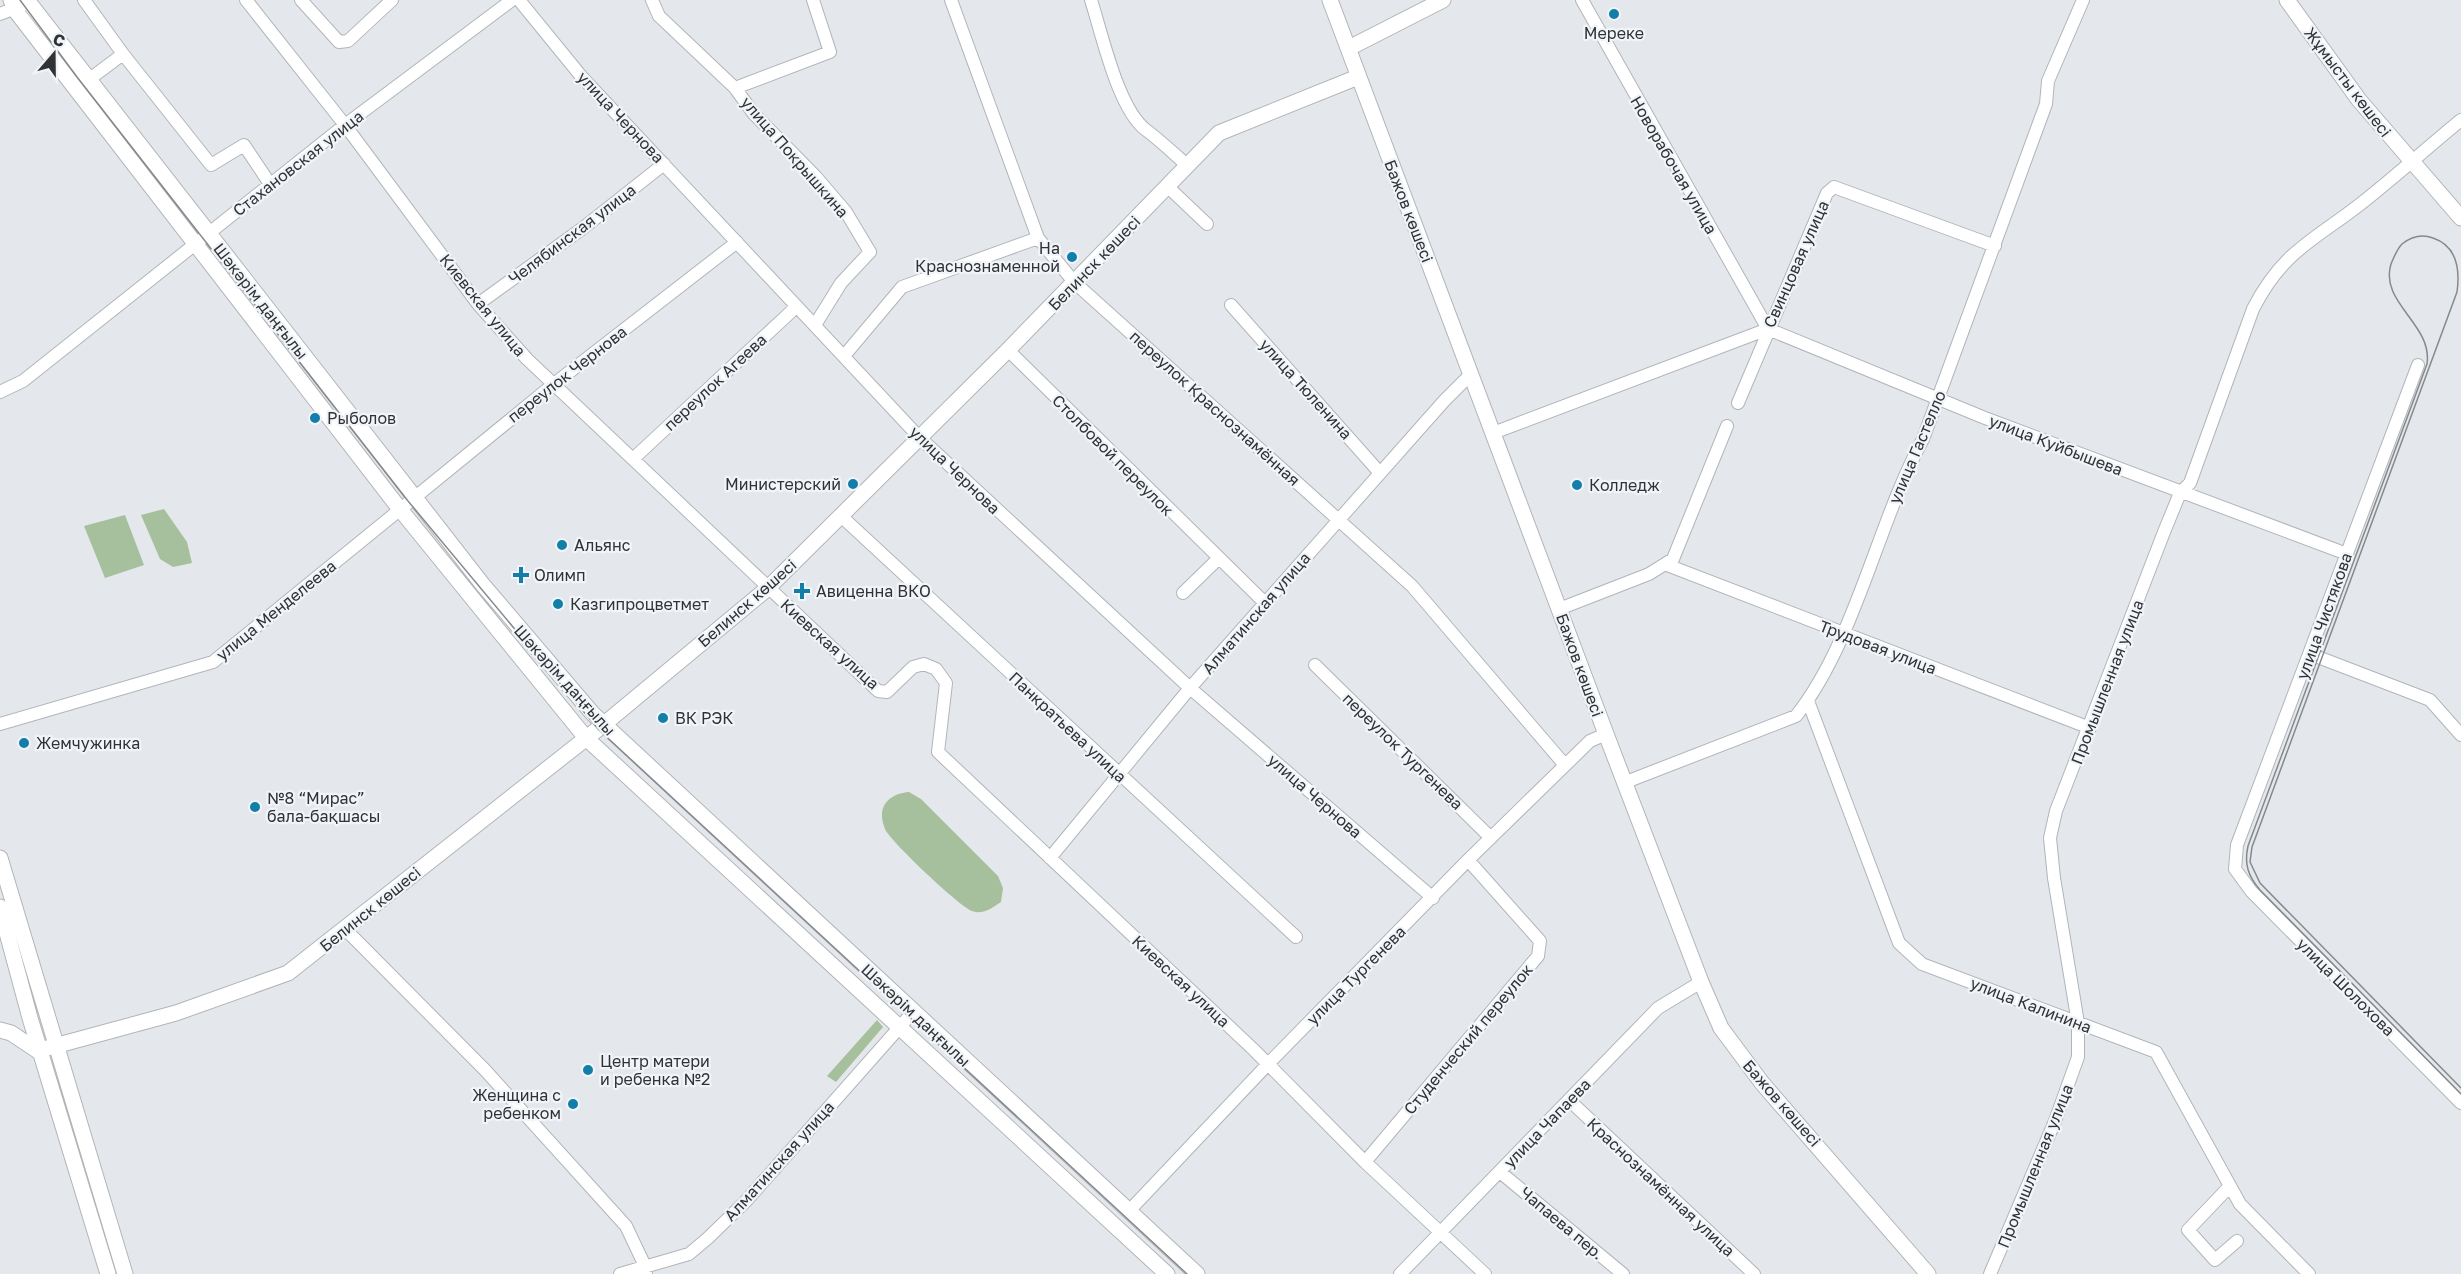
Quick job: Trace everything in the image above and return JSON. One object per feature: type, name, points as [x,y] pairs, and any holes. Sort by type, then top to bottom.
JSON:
[{"type":"main road","name":"Бажов көшесі","points":[[1330,0],[1606,734],[1701,982],[1721,1028],[1748,1065],[1928,1274]]},
{"type":"main road","points":[[1349,48],[1443,0]]},
{"type":"main road","name":"Жұмысты көшесі","points":[[2287,0],[2359,100],[2461,218]]},
{"type":"main road","name":"Шәкәрім даңғылы","points":[[18,5],[87,81],[414,497],[528,639],[603,725],[1197,1274]]},
{"type":"main road","name":"Шәкәрім даңғылы","points":[[18,5],[194,243],[399,508],[586,738],[1167,1274]]},
{"type":"main road","name":"Белинск көшесі","points":[[45,1050],[176,1013],[288,973],[346,930],[603,725],[768,588],[1008,350],[1219,133],[1358,77]]},
{"type":"main road","points":[[0,858],[45,1050],[108,1274]]},
{"type":"main road","points":[[0,907],[38,1016]]},
{"type":"main road","points":[[38,1016],[4,1026],[11,1033],[45,1050],[125,1274]]},
{"type":"main road","name":"улица Тургенева","points":[[1115,1227],[1129,1212]]},
{"type":"street","name":"Киевская улица","points":[[246,0],[345,125],[478,304],[527,359],[878,691],[888,692],[913,667],[924,664],[936,669],[946,683],[938,752],[1267,1065],[1365,1162],[1485,1274]]},
{"type":"street","points":[[301,0],[339,42],[348,41],[392,0]]},
{"type":"street","name":"Стахановская улица","points":[[0,392],[23,381],[345,125],[512,0]]},
{"type":"street","name":"улица Чернова","points":[[519,0],[581,76],[920,438],[1190,688],[1433,898]]},
{"type":"street","name":"улица Покрышкина","points":[[652,0],[659,16],[735,88],[753,114],[816,177],[846,212],[870,252],[841,282],[815,325]]},
{"type":"street","points":[[735,88],[830,52],[813,0]]},
{"type":"street","name":"переулок Краснознамённая","points":[[951,0],[1038,238],[1074,282],[1412,586],[1564,764]]},
{"type":"street","points":[[1091,0],[1114,78],[1128,106],[1146,130],[1188,166]]},
{"type":"street","name":"Новорабочая улица","points":[[1581,0],[1768,329]]},
{"type":"street","name":"улица Гастелло","points":[[1626,782],[1796,716],[1808,701],[1843,633],[1904,475],[1923,439],[2046,104],[2048,81],[2083,0]]},
{"type":"street","points":[[85,1],[123,54],[211,165],[244,145],[270,184]]},
{"type":"street","points":[[87,81],[123,54]]},
{"type":"street","name":"Промышленная улица","points":[[1990,1274],[2055,1121],[2078,1057],[2078,1023],[2054,878],[2050,838],[2056,811],[2180,493],[2190,483],[2253,309],[2265,284],[2289,256],[2326,226],[2346,216],[2461,120]]},
{"type":"street","name":"Челябинская улица","points":[[478,304],[583,228],[664,164]]},
{"type":"street","points":[[1168,187],[1208,224]]},
{"type":"street","name":"Свинцовая улица","points":[[1738,403],[1827,193],[1834,187],[1995,246]]},
{"type":"street","points":[[844,356],[902,287],[1038,238]]},
{"type":"street","name":"переулок Чернова","points":[[399,508],[737,242]]},
{"type":"street","name":"улица Тюленина","points":[[1232,305],[1380,474]]},
{"type":"street","name":"переулок Агеева","points":[[634,458],[796,307]]},
{"type":"street","points":[[1492,433],[1768,329]]},
{"type":"street","name":"улица Куйбышева","points":[[1768,329],[2180,493],[2347,554]]},
{"type":"street","name":"Столбовой переулок","points":[[1008,350],[1265,603]]},
{"type":"street","name":"улица Чистякова","points":[[2235,869],[2237,845],[2418,365]]},
{"type":"street","name":"Алматинская улица","points":[[1050,858],[1190,688],[1470,375]]},
{"type":"street","points":[[1559,609],[1667,565],[1673,559],[1727,426]]},
{"type":"street","name":"улица Менделеева","points":[[0,724],[213,662],[399,508]]},
{"type":"street","name":"Панкратьева улица","points":[[841,516],[1296,937]]},
{"type":"street","points":[[1183,593],[1218,559]]},
{"type":"street","name":"Трудовая улица","points":[[1667,565],[2090,728]]},
{"type":"street","points":[[2310,654],[2430,700],[2461,735]]},
{"type":"street","name":"переулок Тургенева","points":[[1315,665],[1491,838]]},
{"type":"street","name":"улица Калинина","points":[[1808,701],[1899,944],[1922,964],[2156,1052],[2240,1204],[2309,1274]]},
{"type":"street","name":"улица Тургенева","points":[[1129,1212],[1267,1065],[1468,860],[1564,764],[1590,741],[1606,734]]},
{"type":"street","name":"Студенческий переулок","points":[[1365,1162],[1538,956],[1540,941],[1468,860]]},
{"type":"street","name":"улица Шолохова","points":[[2235,869],[2251,891],[2461,1102]]},
{"type":"street","points":[[346,930],[485,1070],[626,1226],[646,1270]]},
{"type":"street","name":"улица Чапаева","points":[[1400,1274],[1658,1008],[1701,982]]},
{"type":"street","name":"Алматинская улица","points":[[620,1274],[646,1270],[689,1254],[708,1238],[746,1201],[913,1012]]},
{"type":"street","name":"Краснознамённая улица","points":[[1569,1100],[1754,1274]]},
{"type":"street","name":"Чапаева пер.","points":[[1500,1172],[1623,1274]]},
{"type":"street","points":[[2230,1186],[2188,1230],[2215,1260],[2237,1241]]},
{"type":"green space","points":[[164,509],[187,542],[192,563],[173,567],[160,559],[141,515]]},
{"type":"green space","points":[[125,515],[144,565],[105,578],[84,526]]},
{"type":"green space","points":[[909,792],[921,799],[998,876],[1003,888],[1001,902],[984,911],[976,912],[965,907],[889,836],[883,821],[883,808],[890,799]]},
{"type":"green space","points":[[877,1020],[883,1027],[836,1082],[827,1076]]},
{"type":"tram line","points":[[20,0],[77,77],[408,501],[598,729],[1187,1274]]},
{"type":"tram line","points":[[2461,1088],[2260,883],[2250,862],[2252,847],[2457,292],[2457,267],[2452,253],[2441,242],[2421,236],[2400,246],[2391,264],[2389,278],[2392,290],[2422,337],[2427,350],[2427,364],[2248,846],[2246,858],[2252,880],[2260,890],[2461,1094]]},
{"type":"place","name":"Мереке","points":[[1614,14]]},
{"type":"place","name":"На Краснознаменной","points":[[1072,257]]},
{"type":"place","name":"Рыболов","points":[[315,418]]},
{"type":"place","name":"Министерский","points":[[853,484]]},
{"type":"place","name":"Колледж","points":[[1577,485]]},
{"type":"place","name":"Альянс","points":[[562,545]]},
{"type":"place","name":"Олимп","points":[[521,575]]},
{"type":"place","name":"Авиценна ВКО","points":[[802,591]]},
{"type":"place","name":"Казгипроцветмет","points":[[558,604]]},
{"type":"place","name":"ВК РЭК","points":[[663,718]]},
{"type":"place","name":"Жемчужинка","points":[[24,743]]},
{"type":"place","name":"№8 “Мирас” бала-бақшасы","points":[[255,807]]},
{"type":"place","name":"Центр матери и ребенка №2","points":[[588,1070]]},
{"type":"place","name":"Женщина с ребенком","points":[[573,1104]]}]
